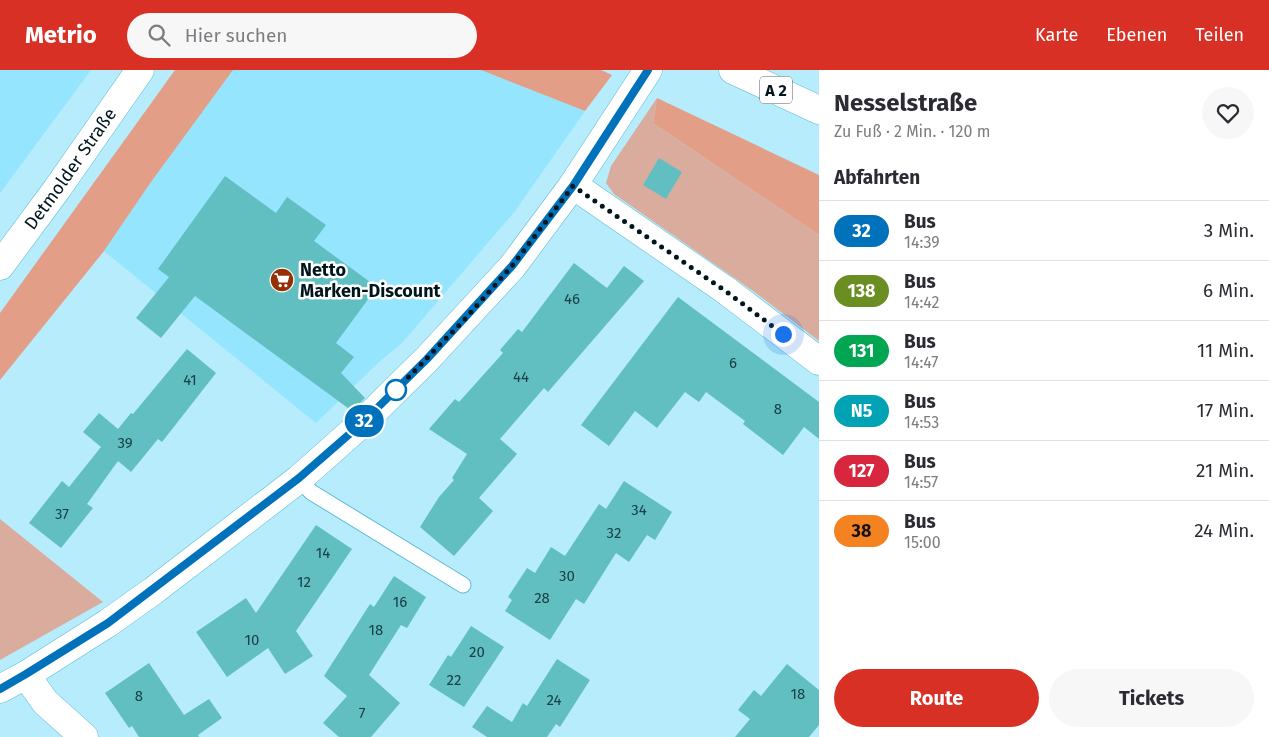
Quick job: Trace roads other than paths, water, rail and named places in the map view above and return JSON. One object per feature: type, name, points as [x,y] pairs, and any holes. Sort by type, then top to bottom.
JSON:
[{"type":"main road","name":"Detmolder Straße","points":[[0,266],[140,70]]},
{"type":"main road","points":[[0,688],[108,623],[299,478],[361,424],[464,320],[512,266],[573,186],[648,70]]},
{"type":"main road","name":"A 2","points":[[733,70],[819,110]]},
{"type":"main road","points":[[573,186],[724,290],[819,361]]},
{"type":"main road","points":[[26,674],[45,702],[84,737]]},
{"type":"lane","points":[[299,478],[311,492],[463,585]]},
{"type":"place","name":"Netto Marken-Discount","points":[[282,280]]}]
